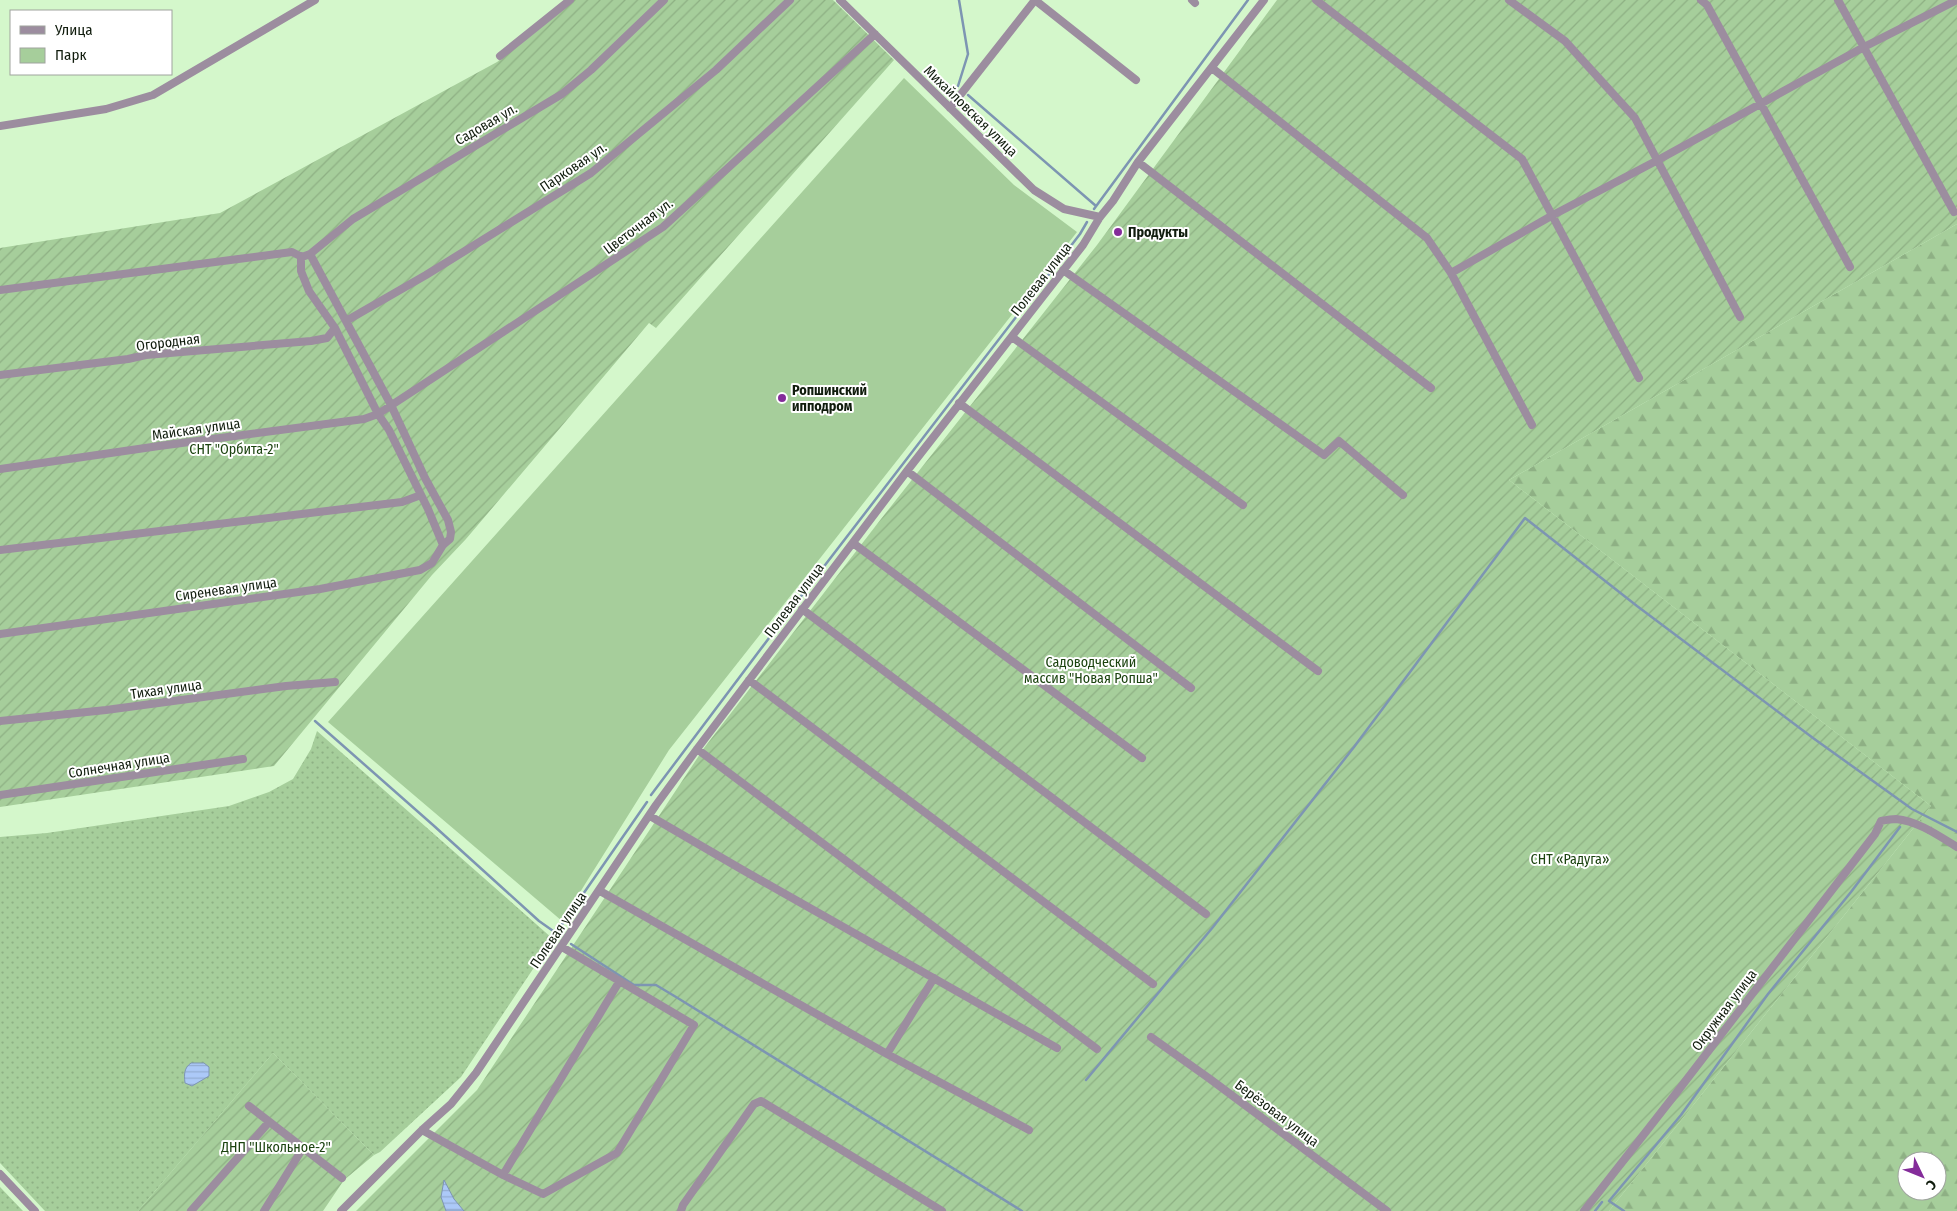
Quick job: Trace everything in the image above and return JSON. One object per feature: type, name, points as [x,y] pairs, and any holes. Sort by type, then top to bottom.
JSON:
[{"type":"street","points":[[0,126],[106,109],[153,95],[315,0]]},
{"type":"street","points":[[500,56],[570,0]]},
{"type":"street","name":"Садовая ул.","points":[[305,255],[353,219],[562,94],[591,70],[664,0]]},
{"type":"street","name":"Парковая ул.","points":[[346,321],[426,275],[591,173],[716,70],[790,0]]},
{"type":"street","name":"Михайловская улица","points":[[840,0],[1034,190],[1064,209],[1100,217]]},
{"type":"street","points":[[950,108],[1035,0],[1136,80]]},
{"type":"street","name":"Полевая улица","points":[[340,1211],[451,1104],[476,1073],[697,749],[959,403],[1083,245],[1138,162],[1264,0]]},
{"type":"street","points":[[1316,0],[1522,159],[1640,378]]},
{"type":"street","points":[[1509,0],[1565,41],[1635,118],[1740,316]]},
{"type":"street","points":[[1701,0],[1707,5],[1850,267]]},
{"type":"street","points":[[1838,0],[1954,212]]},
{"type":"street","points":[[1451,273],[1553,215],[1658,160],[1864,47],[1957,0]]},
{"type":"street","name":"Цветочная ул.","points":[[392,405],[662,227],[875,34]]},
{"type":"street","points":[[1212,68],[1427,238],[1451,273],[1532,425]]},
{"type":"street","points":[[1138,162],[1431,388]]},
{"type":"street","points":[[0,290],[292,252],[305,255],[346,321],[392,405],[448,520],[451,532],[450,539],[443,545],[389,430],[378,414],[335,328],[309,291],[300,264],[305,255]]},
{"type":"street","points":[[1064,270],[1324,455],[1339,440],[1403,495]]},
{"type":"street","name":"Огородная","points":[[0,375],[128,359],[146,355],[311,341],[327,338],[335,328]]},
{"type":"street","points":[[1012,337],[1243,505]]},
{"type":"street","points":[[959,403],[1318,671]]},
{"type":"street","name":"Майская улица","points":[[0,469],[364,419],[378,414],[392,405]]},
{"type":"street","points":[[907,472],[1191,688]]},
{"type":"street","points":[[0,550],[402,502],[421,495]]},
{"type":"street","points":[[853,543],[1142,758]]},
{"type":"street","name":"Сиреневая улица","points":[[0,634],[320,589],[420,570],[432,563],[443,545]]},
{"type":"street","points":[[802,609],[1206,914]]},
{"type":"street","points":[[749,680],[1153,984]]},
{"type":"street","name":"Тихая улица","points":[[0,722],[286,686],[335,682]]},
{"type":"street","points":[[697,749],[1097,1048]]},
{"type":"street","name":"Солнечная улица","points":[[0,795],[243,759]]},
{"type":"street","points":[[650,816],[1057,1048]]},
{"type":"street","name":"Окружная улица","points":[[1584,1211],[1874,834],[1881,821],[1897,819],[1911,823],[1930,831],[1957,847]]},
{"type":"street","points":[[600,890],[887,1054],[1030,1130]]},
{"type":"street","points":[[422,1130],[543,1194],[617,1153],[694,1025],[562,947]]},
{"type":"street","points":[[887,1054],[934,978]]},
{"type":"street","points":[[503,1174],[619,982]]},
{"type":"street","name":"Берёзовая улица","points":[[1151,1037],[1388,1211]]},
{"type":"street","points":[[681,1211],[683,1205],[754,1104],[761,1101],[942,1211]]},
{"type":"street","points":[[249,1106],[342,1178]]},
{"type":"street","points":[[190,1211],[269,1122]]},
{"type":"street","points":[[264,1211],[303,1148]]},
{"type":"street","points":[[0,1174],[35,1211]]},
{"type":"green space","name":"СНТ \"Орбита-2\"","points":[[574,0],[833,0],[894,60],[656,328],[649,323],[466,539],[432,575],[274,766],[0,807],[0,248],[220,213],[497,62]]},
{"type":"green space","name":"Садоводческий массив \"Новая Ропша\"","points":[[1277,0],[1957,0],[1957,224],[1509,480],[1931,806],[1609,1211],[356,1211],[477,1090],[704,748],[881,519],[1097,245]]},
{"type":"green space","name":"Ропшинский ипподром","points":[[904,78],[1014,185],[1077,232],[669,750],[562,921],[328,722]]},
{"type":"green space","points":[[1957,224],[1957,1211],[1609,1211],[1931,806],[1509,480]]},
{"type":"green space","points":[[317,731],[553,939],[461,1077],[380,1152],[374,1155],[273,1053],[138,1211],[45,1211],[0,1163],[0,837],[47,833],[229,806],[269,792],[293,779],[311,749]]},
{"type":"green space","name":"ДНП \"Школьное-2\"","points":[[273,1053],[374,1155],[344,1180],[323,1211],[138,1211]]},
{"type":"green space","points":[[0,1187],[23,1211],[0,1211]]},
{"type":"water","points":[[191,1063],[204,1063],[209,1067],[209,1076],[192,1086],[185,1083],[185,1072]]},
{"type":"water","points":[[444,1180],[454,1199],[464,1211],[446,1211],[441,1197]]},
{"type":"waterway","points":[[958,86],[968,54],[959,0]]},
{"type":"waterway","points":[[1094,209],[1248,0]]},
{"type":"waterway","points":[[968,95],[1096,206]]},
{"type":"waterway","points":[[651,795],[775,630],[1080,234],[1087,222]]},
{"type":"waterway","points":[[1086,1080],[1213,927],[1354,747],[1525,518],[1637,606],[1813,738],[1912,809],[1957,832]]},
{"type":"waterway","points":[[315,721],[539,921],[556,933],[647,802]]},
{"type":"waterway","points":[[1624,1211],[1609,1201],[1681,1115],[1768,994],[1851,892],[1900,827]]},
{"type":"waterway","points":[[571,944],[634,985],[656,985],[1022,1211]]},
{"type":"waterway","points":[[1595,1211],[1602,1202]]},
{"type":"place","name":"Продукты","points":[[1118,232]]},
{"type":"place","name":"Ропшинский ипподром","points":[[782,398]]},
{"type":"park label","name":"СНТ «Радуга»","points":[[1570,859]]}]
